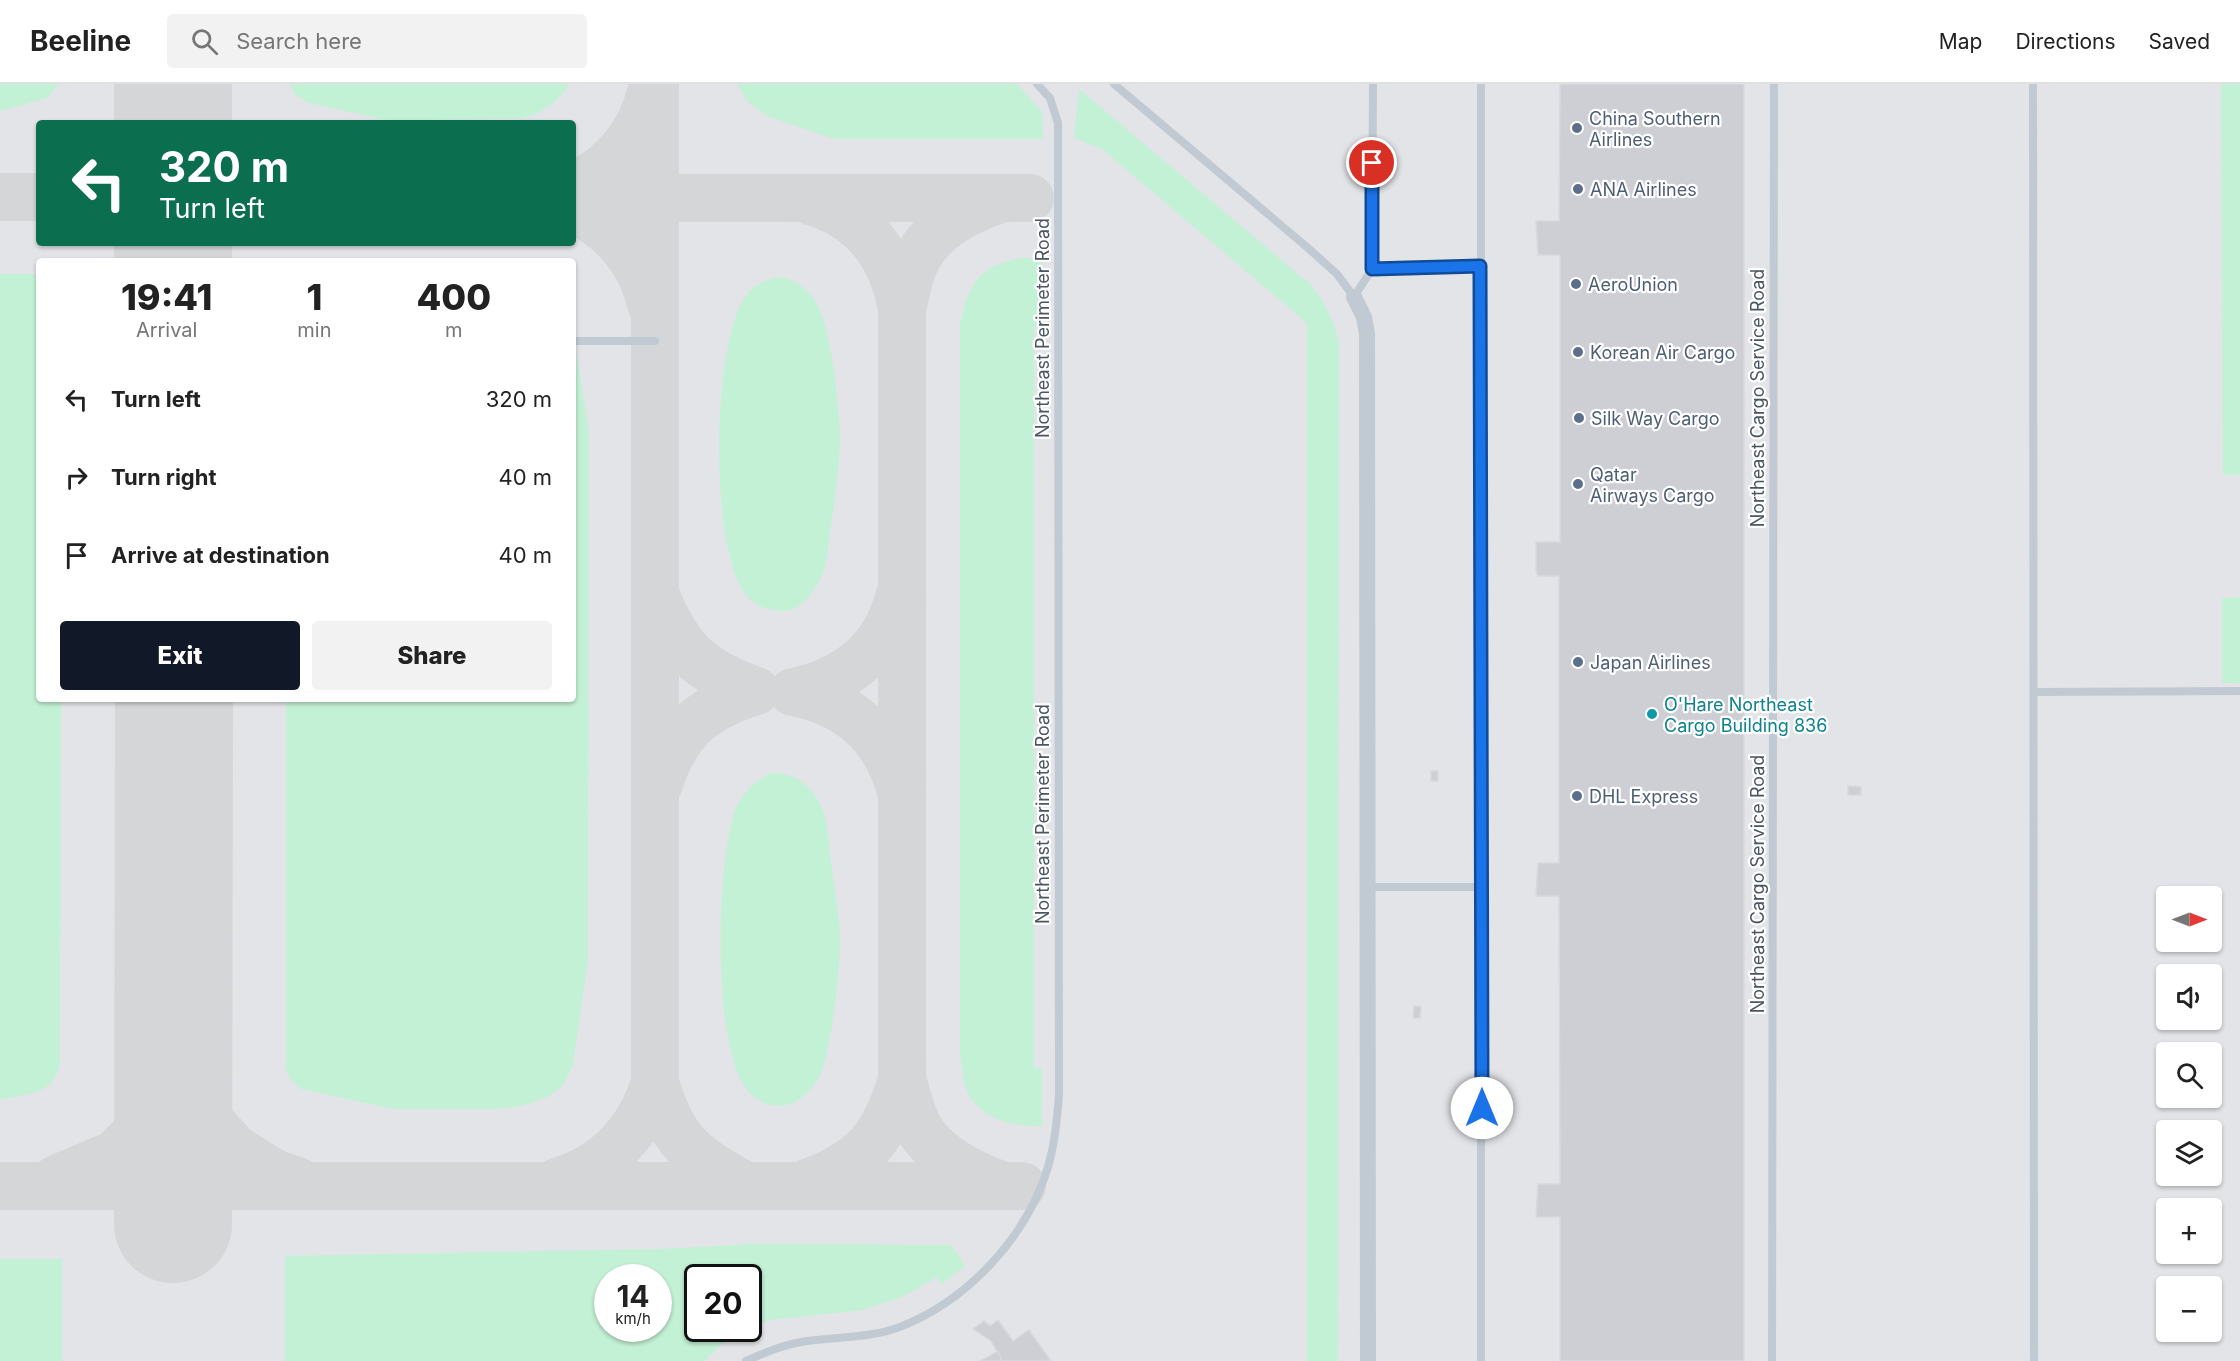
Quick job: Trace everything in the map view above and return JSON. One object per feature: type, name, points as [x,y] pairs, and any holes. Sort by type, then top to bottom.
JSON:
[{"type":"street","points":[[1354,297],[1364,317],[1367,334],[1368,1361]]},
{"type":"lane","name":"Northeast Perimeter Road","points":[[746,1361],[772,1349],[805,1342],[862,1336],[897,1328],[933,1310],[977,1278],[1011,1241],[1035,1199],[1048,1167],[1056,1130],[1059,1095],[1058,123],[1050,98],[1037,84]]},
{"type":"lane","points":[[1114,84],[1308,248],[1337,274],[1354,297],[1372,269],[1373,84]]},
{"type":"lane","points":[[1481,84],[1481,1361]]},
{"type":"lane","name":"Northeast Cargo Service Road","points":[[1772,1361],[1774,84]]},
{"type":"lane","points":[[2033,84],[2034,1361]]},
{"type":"lane","points":[[1372,269],[1480,266]]},
{"type":"lane","points":[[576,341],[655,341]]},
{"type":"lane","points":[[2035,692],[2240,691]]},
{"type":"lane","points":[[1368,887],[1482,887]]},
{"type":"shaded area","points":[[0,84],[2240,84],[2240,1361],[0,1361]]},
{"type":"green space","points":[[0,84],[59,84],[47,98],[0,111]]},
{"type":"green space","points":[[290,84],[569,84],[549,106],[522,118],[386,120],[309,103],[294,94]]},
{"type":"green space","points":[[737,84],[1017,84],[1042,112],[1043,139],[834,139],[767,116],[747,101]]},
{"type":"green space","points":[[2221,84],[2240,84],[2240,475],[2223,475]]},
{"type":"green space","points":[[1079,89],[1311,285],[1329,313],[1339,344],[1338,1361],[1307,1361],[1307,323],[1102,149],[1074,138]]},
{"type":"green space","points":[[1022,258],[1042,258],[1041,326],[1034,327],[1034,1068],[1042,1069],[1042,1126],[1007,1122],[986,1113],[977,1105],[965,1085],[960,1053],[960,324],[967,298],[978,279],[996,265]]},
{"type":"green space","points":[[0,274],[36,274],[36,702],[61,702],[60,1064],[57,1074],[45,1088],[0,1100]]},
{"type":"green space","points":[[778,277],[791,280],[802,287],[812,297],[824,321],[834,374],[840,442],[839,465],[824,569],[809,597],[797,607],[782,611],[765,608],[750,600],[743,591],[732,566],[720,489],[719,445],[721,400],[733,324],[747,294],[759,284]]},
{"type":"green space","points":[[576,351],[589,432],[588,959],[573,1064],[563,1085],[550,1096],[521,1106],[493,1109],[393,1109],[301,1089],[290,1079],[286,1068],[286,702],[576,702]]},
{"type":"green space","points":[[2240,597],[2240,683],[2222,683],[2222,598]]},
{"type":"green space","points":[[770,773],[786,774],[800,780],[811,790],[820,804],[828,832],[840,933],[837,991],[823,1066],[817,1081],[806,1093],[790,1104],[779,1106],[765,1103],[752,1095],[738,1075],[729,1042],[723,1002],[721,957],[721,911],[729,833],[736,808],[742,797],[754,784]]},
{"type":"green space","points":[[754,1244],[952,1245],[965,1266],[941,1284],[937,1277],[904,1296],[863,1310],[769,1320],[762,1324],[762,1264],[684,1264],[684,1342],[726,1342],[704,1361],[285,1361],[285,1256],[660,1249]]},
{"type":"green space","points":[[0,1259],[62,1259],[62,1361],[0,1361]]},
{"type":"building","name":"O'Hare Northeast Cargo Building 836","points":[[1560,84],[1744,84],[1744,1361],[1560,1361],[1560,1217],[1536,1217],[1538,1184],[1560,1184],[1559,896],[1536,896],[1538,863],[1559,863],[1559,576],[1538,576],[1536,542],[1560,542],[1560,255],[1538,255],[1536,221],[1559,221]]},
{"type":"building","points":[[1431,771],[1438,771],[1438,781],[1431,781]]},
{"type":"building","points":[[1848,786],[1861,787],[1861,795],[1848,795]]},
{"type":"building","points":[[1414,1006],[1421,1007],[1420,1018],[1413,1018]]},
{"type":"building","points":[[998,1320],[1013,1341],[1029,1330],[1051,1361],[1002,1361],[991,1341],[973,1329],[984,1321],[990,1326]]},
{"type":"building","points":[[998,1351],[1002,1361],[980,1361]]},
{"type":"taxiway","points":[[146,120],[164,84]]},
{"type":"taxiway","points":[[185,84],[202,120]]},
{"type":"taxiway","points":[[655,84],[655,1082],[669,1119],[686,1145],[711,1165],[744,1185]]},
{"type":"taxiway","points":[[576,184],[601,170],[623,148],[640,122],[651,92]]},
{"type":"taxiway","points":[[0,197],[36,197]]},
{"type":"taxiway","points":[[576,198],[1030,198]]},
{"type":"taxiway","points":[[810,201],[845,217],[872,241],[883,255],[891,272],[902,309],[913,268],[929,241],[960,217],[995,201]]},
{"type":"taxiway","points":[[576,210],[600,225],[623,247],[633,260],[647,288],[651,304]]},
{"type":"taxiway","points":[[902,309],[902,1079]]},
{"type":"taxiway","points":[[899,597],[884,633],[861,661],[830,681],[793,692],[830,704],[861,724],[885,752],[900,788]]},
{"type":"taxiway","points":[[657,598],[674,633],[694,658],[721,676],[756,691],[720,706],[693,724],[673,750],[658,786]]},
{"type":"taxiway","points":[[56,1179],[115,1154],[152,1116],[174,1057],[197,1106],[235,1149],[272,1172],[297,1181]]},
{"type":"taxiway","points":[[807,1183],[844,1166],[870,1145],[888,1117],[902,1079],[916,1123],[931,1144],[958,1165],[998,1184]]},
{"type":"taxiway","points":[[557,1182],[591,1167],[619,1145],[631,1132],[640,1117],[655,1082]]},
{"type":"taxiway","points":[[0,1186],[1022,1186]]},
{"type":"runway","points":[[173,84],[173,120]]},
{"type":"runway","points":[[173,246],[173,258]]},
{"type":"runway","points":[[173,1224],[174,702]]},
{"type":"place","name":"China Southern Airlines","points":[[1577,128]]},
{"type":"place","name":"ANA Airlines","points":[[1578,189]]},
{"type":"place","name":"AeroUnion","points":[[1576,284]]},
{"type":"place","name":"Korean Air Cargo","points":[[1578,352]]},
{"type":"place","name":"Silk Way Cargo","points":[[1579,418]]},
{"type":"place","name":"Qatar Airways Cargo","points":[[1578,484]]},
{"type":"place","name":"Japan Airlines","points":[[1578,662]]},
{"type":"place","name":"O'Hare Northeast Cargo Building 836","points":[[1652,714]]},
{"type":"place","name":"DHL Express","points":[[1577,796]]},
{"type":"route","points":[[1372,163],[1372,269],[1480,266],[1482,1108]]}]
